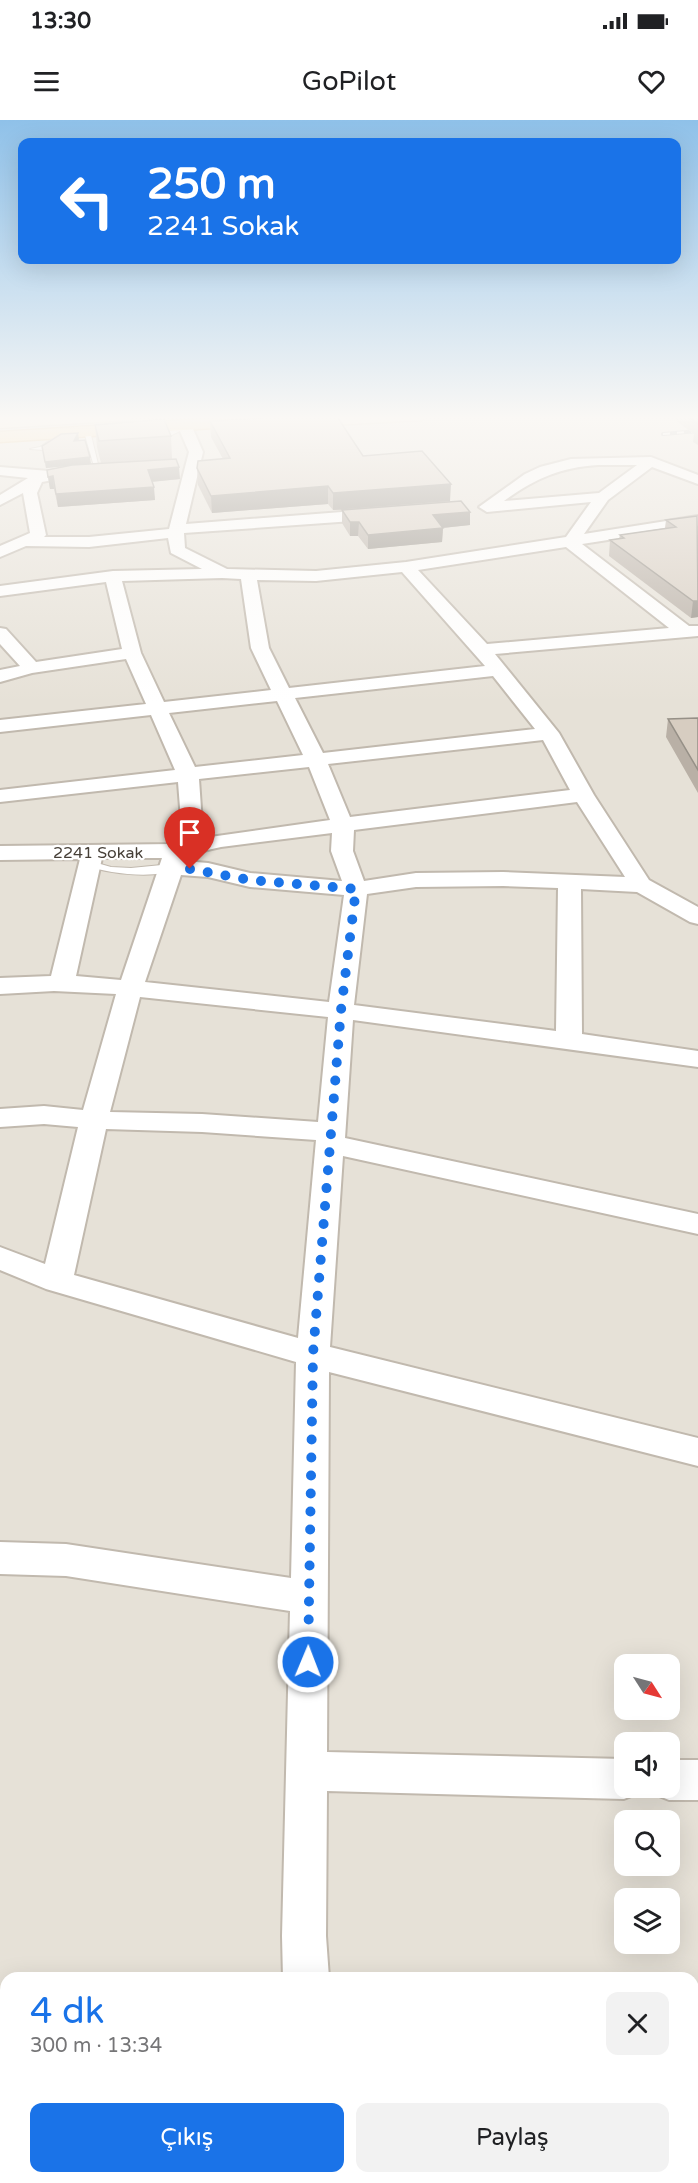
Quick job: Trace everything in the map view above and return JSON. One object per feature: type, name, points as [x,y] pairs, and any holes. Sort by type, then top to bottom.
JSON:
[{"type":"street","points":[[0,552],[27,542],[38,535],[33,511]]},
{"type":"street","points":[[154,573],[176,537],[182,511]]},
{"type":"street","points":[[570,542],[593,511]]},
{"type":"street","points":[[27,542],[89,542],[176,537],[392,513]]},
{"type":"street","points":[[0,591],[154,573],[316,576],[406,567],[698,521]]},
{"type":"street","points":[[176,537],[224,574]]},
{"type":"street","points":[[570,542],[692,632]]},
{"type":"street","points":[[406,567],[482,650],[549,733],[584,795],[640,885],[661,894],[698,917]]},
{"type":"street","points":[[248,574],[260,648],[316,760],[343,826],[342,851],[356,889],[341,1010],[313,1354],[304,1936],[306,1972]]},
{"type":"street","points":[[57,1281],[94,1120],[130,989],[179,855],[193,832],[188,775],[132,652],[113,576]]},
{"type":"street","points":[[482,650],[692,632]]},
{"type":"street","points":[[0,633],[32,668]]},
{"type":"street","points":[[0,676],[32,668],[132,652]]},
{"type":"street","points":[[0,726],[497,670]]},
{"type":"street","points":[[0,796],[549,733]]},
{"type":"street","points":[[179,855],[221,840],[584,795]]},
{"type":"street","name":"2241 Sokak","points":[[0,853],[92,858],[179,855],[208,870],[250,880],[356,889],[416,880],[503,879],[640,885]]},
{"type":"street","points":[[62,982],[92,858]]},
{"type":"street","points":[[569,882],[569,1039]]},
{"type":"street","points":[[0,986],[62,982],[341,1010],[569,1039],[698,1059]]},
{"type":"street","points":[[0,1118],[44,1115],[94,1120],[202,1123],[332,1138],[698,1224]]},
{"type":"street","points":[[0,1258],[57,1281],[313,1354],[698,1452]]},
{"type":"street","points":[[0,1558],[66,1560],[309,1597]]},
{"type":"street","points":[[306,1771],[614,1779]]},
{"type":"street","points":[[680,1780],[698,1780]]},
{"type":"shaded area","points":[[0,511],[698,511],[698,1972],[0,1972]]},
{"type":"building","points":[[343,511],[470,512],[433,515],[443,528],[368,535],[359,522],[350,522]]},
{"type":"building","points":[[697,516],[698,601],[693,601],[610,540],[624,538],[620,535],[676,527],[666,520]]},
{"type":"building","points":[[698,718],[698,770],[668,719]]},
{"type":"route","points":[[190,869],[208,870],[250,880],[297,886],[356,889],[341,1010],[313,1354],[308,1662]]}]
